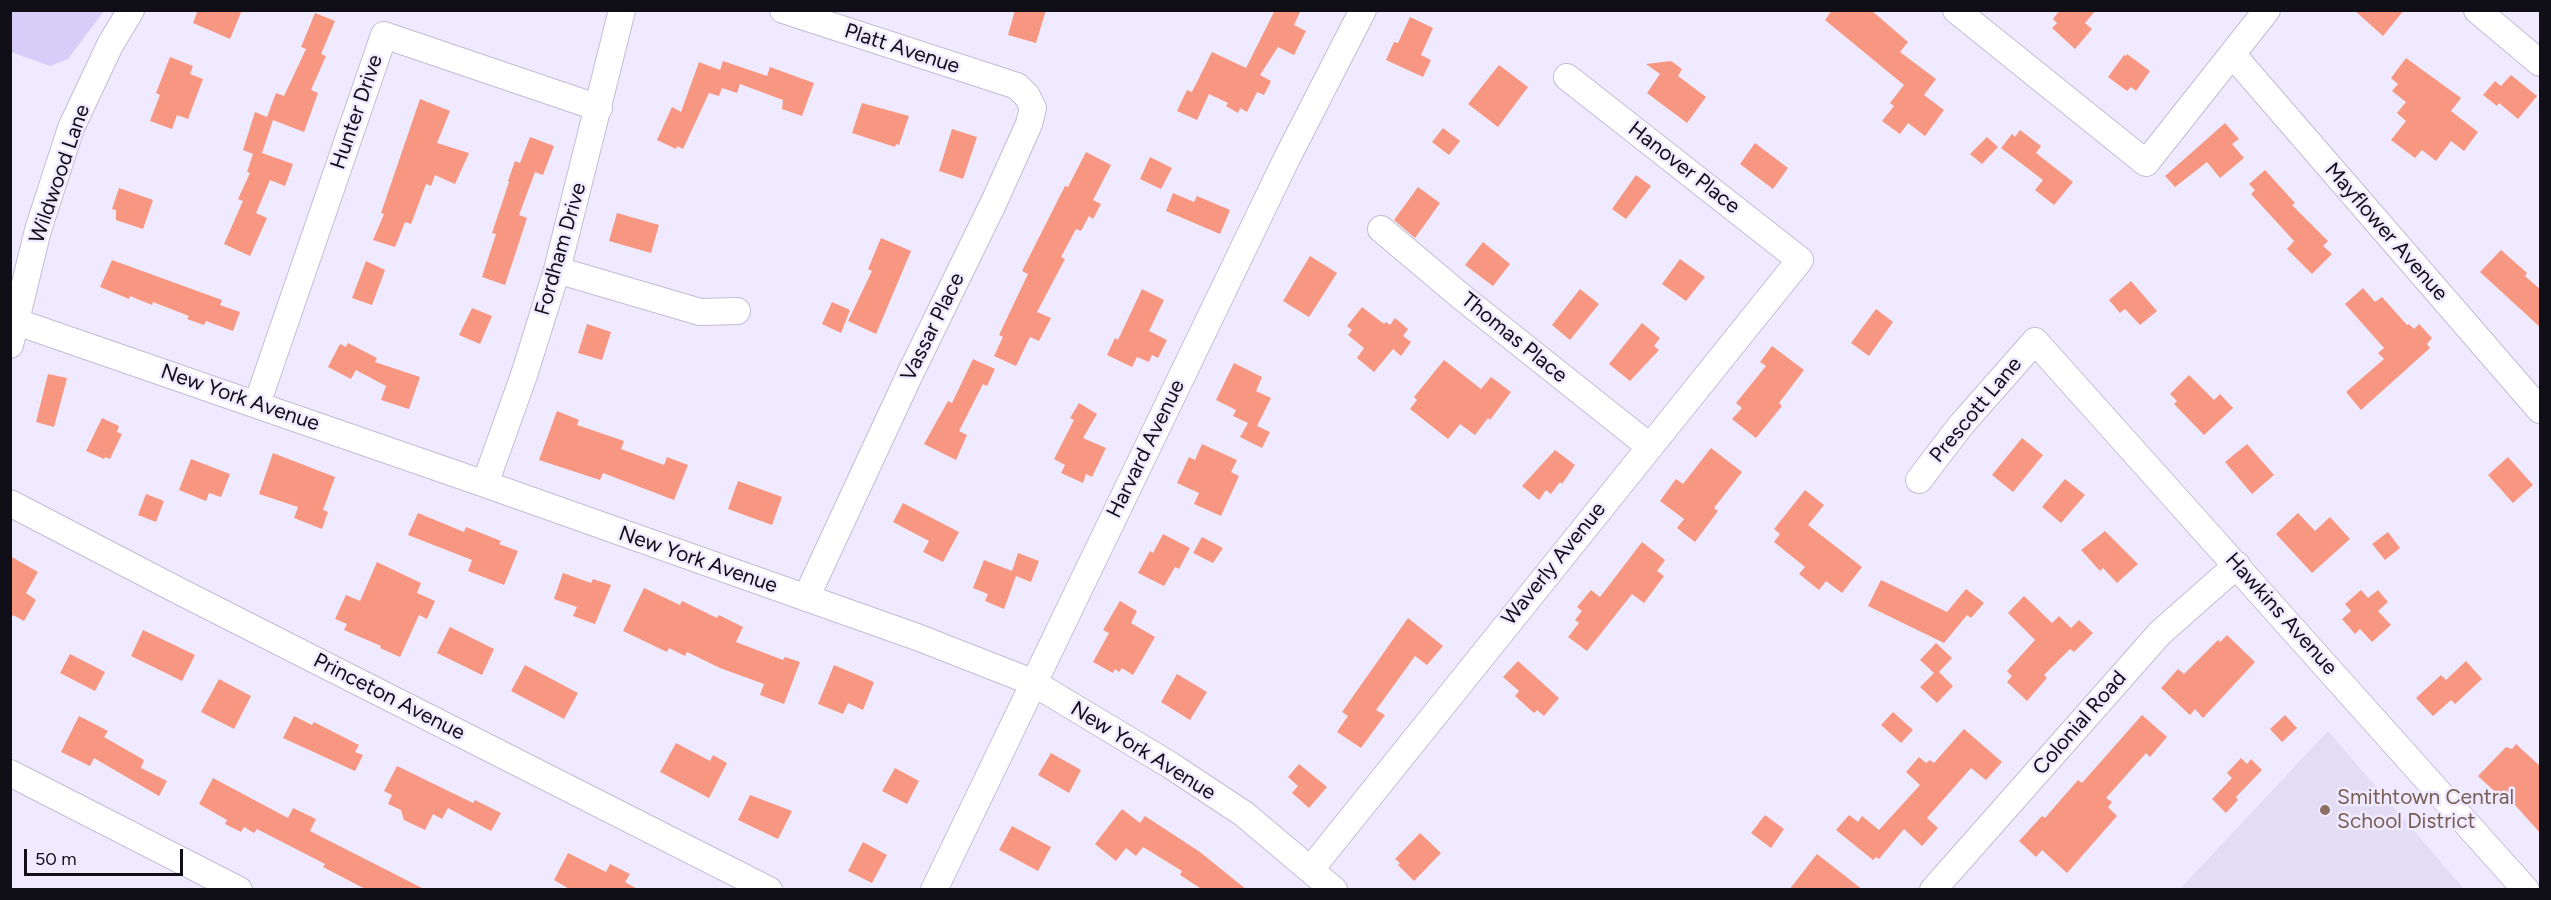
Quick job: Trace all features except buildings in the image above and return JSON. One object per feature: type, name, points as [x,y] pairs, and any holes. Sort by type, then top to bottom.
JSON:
[{"type":"street","name":"Wildwood Lane","points":[[14,334],[38,230],[71,128],[110,45],[131,10]]},
{"type":"street","name":"Fordham Drive","points":[[486,484],[557,270],[622,10]]},
{"type":"street","name":"Platt Avenue","points":[[783,10],[987,76]]},
{"type":"street","name":"Harvard Avenue","points":[[934,890],[1032,682],[1287,158],[1363,10]]},
{"type":"street","points":[[1956,10],[2146,163],[2267,10]]},
{"type":"street","points":[[2477,10],[2541,63]]},
{"type":"street","name":"Hunter Drive","points":[[257,404],[384,35],[599,108]]},
{"type":"street","name":"Mayflower Avenue","points":[[2232,54],[2541,410]]},
{"type":"street","name":"Vassar Place","points":[[806,598],[1029,124],[1032,108],[1027,96],[1017,86],[987,76]]},
{"type":"street","name":"Hanover Place","points":[[1567,77],[1800,260]]},
{"type":"street","name":"Thomas Place","points":[[1381,229],[1463,298],[1649,446]]},
{"type":"street","name":"Waverly Avenue","points":[[1311,869],[1800,260]]},
{"type":"street","points":[[557,270],[700,312],[737,311]]},
{"type":"street","name":"New York Avenue","points":[[14,334],[257,404],[917,637],[1032,682],[1179,771],[1244,814],[1334,890]]},
{"type":"street","name":"Prescott Lane","points":[[1919,480],[1961,425],[2035,341]]},
{"type":"street","name":"Hawkins Avenue","points":[[2035,341],[2526,890]]},
{"type":"street","name":"Princeton Avenue","points":[[10,503],[769,890]]},
{"type":"street","name":"Colonial Road","points":[[1933,890],[2160,633],[2237,565]]},
{"type":"street","points":[[10,773],[239,890]]},
{"type":"shaded area","points":[[11,10],[104,11],[68,59],[50,66],[11,52]]},
{"type":"shaded area","name":"Smithtown Central School District","points":[[2328,731],[2464,889],[2180,889]]},
{"type":"place","name":"Smithtown Central School District","points":[[2325,810]]}]
